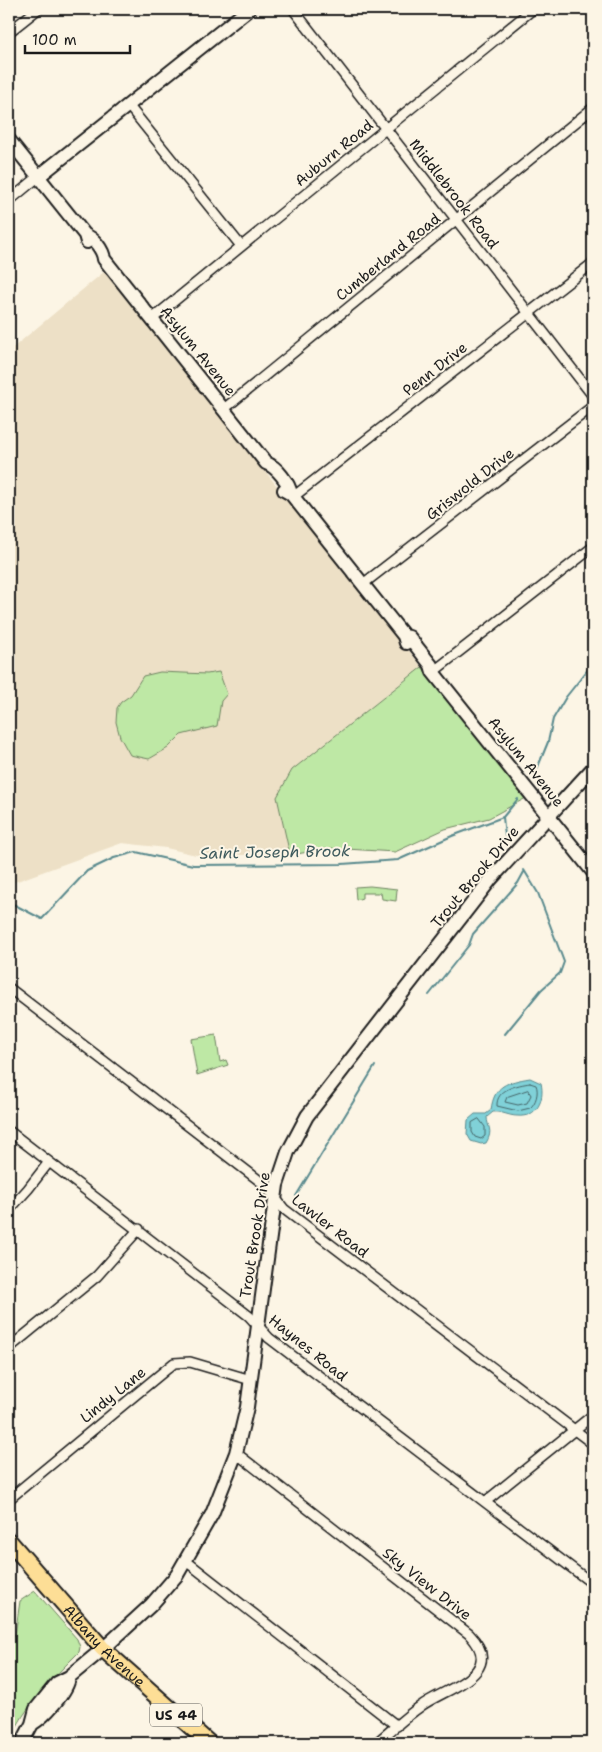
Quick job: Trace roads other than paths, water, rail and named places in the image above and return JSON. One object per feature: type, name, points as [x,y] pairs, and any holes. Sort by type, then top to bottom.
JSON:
[{"type":"highway","name":"Albany Avenue","points":[[9,1541],[103,1649],[209,1743]]},
{"type":"main road","points":[[38,177],[249,9]]},
{"type":"main road","name":"Asylum Avenue","points":[[9,140],[85,235],[86,241],[98,257],[104,259],[224,409],[266,463],[267,469],[285,492],[292,496],[404,636],[405,642],[427,668],[434,672],[593,872]]},
{"type":"main road","name":"Trout Brook Drive","points":[[22,1743],[32,1724],[41,1718],[65,1690],[69,1677],[151,1605],[186,1561],[212,1514],[236,1453],[251,1380],[275,1199],[288,1152],[308,1116],[491,879],[593,768]]},
{"type":"street","points":[[9,32],[38,9]]},
{"type":"street","name":"Middlebrook Road","points":[[293,9],[593,396]]},
{"type":"street","name":"Auburn Road","points":[[152,319],[533,9]]},
{"type":"street","points":[[128,105],[241,246]]},
{"type":"street","name":"Cumberland Road","points":[[224,409],[593,108]]},
{"type":"street","points":[[9,201],[38,177]]},
{"type":"street","name":"Penn Drive","points":[[292,496],[593,263]]},
{"type":"street","name":"Griswold Drive","points":[[363,584],[593,406]]},
{"type":"street","points":[[434,672],[593,547]]},
{"type":"street","name":"Lawler Road","points":[[9,988],[265,1186],[284,1209],[593,1444]]},
{"type":"street","name":"Haynes Road","points":[[9,1131],[249,1316],[269,1338],[593,1584]]},
{"type":"street","points":[[9,1210],[49,1162]]},
{"type":"street","points":[[9,1348],[97,1276],[138,1229]]},
{"type":"street","name":"Lindy Lane","points":[[9,1499],[174,1363],[190,1362],[251,1380]]},
{"type":"street","points":[[486,1502],[593,1415]]},
{"type":"street","name":"Sky View Drive","points":[[236,1453],[469,1634],[476,1642],[481,1662],[473,1676],[422,1706],[376,1743]]},
{"type":"street","points":[[186,1561],[397,1726]]},
{"type":"water","points":[[530,1078],[541,1083],[542,1096],[538,1107],[530,1114],[524,1116],[493,1112],[487,1117],[490,1135],[486,1143],[481,1144],[471,1141],[467,1134],[468,1120],[475,1114],[486,1114],[491,1110],[495,1095],[503,1086]]},
{"type":"waterway","points":[[537,769],[548,742],[553,719],[566,697],[593,663]]},
{"type":"waterway","name":"Saint Joseph Brook","points":[[9,902],[42,919],[87,871],[114,858],[136,852],[193,865],[342,864],[398,860],[452,836],[503,817],[518,799]]},
{"type":"waterway","points":[[503,817],[505,836]]},
{"type":"waterway","points":[[505,1034],[541,990],[560,973],[564,962],[538,893],[524,870]]},
{"type":"waterway","points":[[429,995],[469,945],[473,934],[518,883],[524,872]]},
{"type":"waterway","points":[[296,1196],[375,1066]]}]
